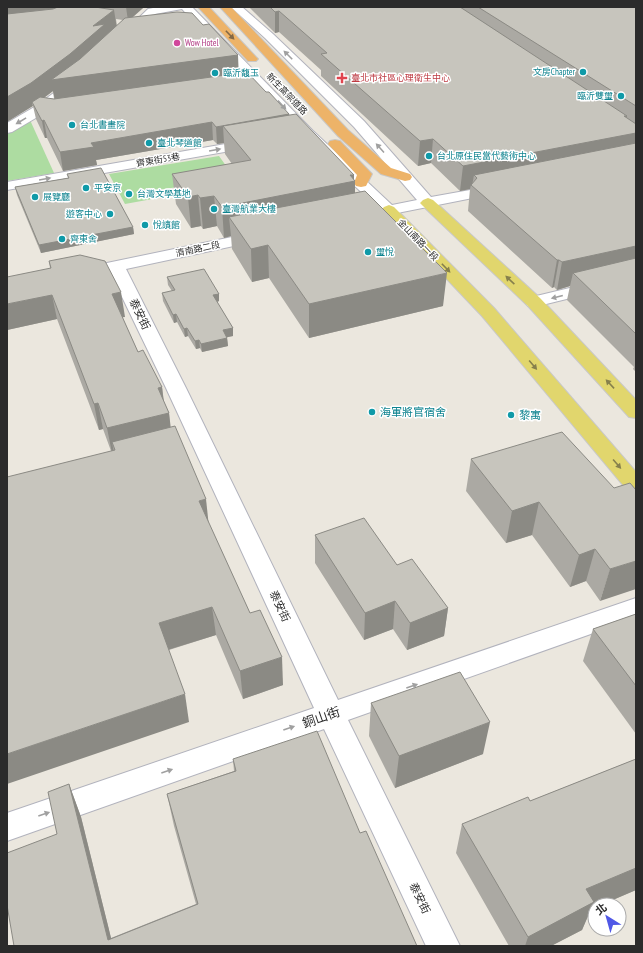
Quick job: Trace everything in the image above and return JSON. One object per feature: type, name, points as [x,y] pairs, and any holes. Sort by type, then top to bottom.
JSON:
[{"type":"highway","name":"新生高架道路","points":[[203,7],[262,68]]},
{"type":"highway","name":"新生高架道路","points":[[225,7],[343,133],[386,171],[405,177]]},
{"type":"highway","points":[[318,133],[365,174],[361,183]]},
{"type":"main road","points":[[428,203],[534,302],[636,412]]},
{"type":"main road","name":"金山南路一段","points":[[389,210],[488,312],[636,486]]},
{"type":"street","points":[[117,45],[142,27],[152,11],[179,7]]},
{"type":"street","points":[[186,7],[260,82],[318,133]]},
{"type":"street","points":[[236,7],[269,36],[358,124],[428,203]]},
{"type":"street","points":[[122,24],[142,27]]},
{"type":"street","points":[[192,31],[208,31]]},
{"type":"street","points":[[241,85],[260,82]]},
{"type":"street","points":[[7,129],[41,109],[68,88]]},
{"type":"street","points":[[41,109],[57,111]]},
{"type":"street","points":[[294,136],[318,133]]},
{"type":"street","name":"齊東街53巷","points":[[7,186],[270,140]]},
{"type":"street","name":"金山南路一段","points":[[361,183],[389,210]]},
{"type":"street","points":[[351,218],[508,186]]},
{"type":"street","name":"濟南路二段","points":[[85,273],[275,234]]},
{"type":"street","name":"泰安街","points":[[116,266],[192,442],[331,714],[443,946]]},
{"type":"street","points":[[534,302],[636,277]]},
{"type":"street","name":"銅山街","points":[[7,827],[636,608]]},
{"type":"green space","points":[[30,120],[54,173],[7,181],[7,134]]},
{"type":"green space","points":[[219,156],[234,177],[154,191],[158,198],[125,204],[109,174]]},
{"type":"building","points":[[58,7],[95,7],[114,10],[93,26],[105,24],[70,54],[31,83],[7,97],[7,14],[53,9]]},
{"type":"building","points":[[270,7],[460,7],[627,116],[624,116],[636,124],[636,133],[463,166],[433,139],[420,141],[321,54],[327,53],[279,11],[275,12]]},
{"type":"building","points":[[478,7],[636,7],[636,106]]},
{"type":"building","points":[[177,12],[192,13],[203,25],[209,24],[238,55],[51,80],[80,59],[125,18]]},
{"type":"building","points":[[247,72],[266,92],[269,92],[289,114],[216,127],[212,122],[91,143],[94,147],[60,152],[44,120],[42,121],[32,102],[40,97],[54,99]]},
{"type":"building","points":[[296,114],[354,175],[350,175],[355,181],[222,207],[214,196],[200,198],[198,195],[188,197],[172,174],[251,160],[223,126]]},
{"type":"building","points":[[636,143],[636,246],[562,262],[557,260],[471,185],[477,178],[474,175]]},
{"type":"building","points":[[101,168],[133,227],[39,245],[15,187],[69,178],[67,174]]},
{"type":"building","points":[[365,191],[447,273],[309,304],[268,245],[251,249],[229,217]]},
{"type":"building","points":[[80,255],[105,261],[121,292],[112,294],[138,352],[143,350],[162,387],[158,388],[169,413],[107,428],[98,403],[94,404],[52,295],[7,304],[7,277],[51,268],[49,261]]},
{"type":"building","points":[[636,258],[636,334],[573,273]]},
{"type":"building","points":[[204,269],[219,294],[213,295],[233,328],[223,330],[227,338],[201,344],[199,340],[195,341],[187,328],[184,329],[176,314],[173,315],[162,293],[175,290],[167,277]]},
{"type":"building","points":[[175,426],[206,499],[199,501],[250,613],[260,610],[282,657],[240,671],[212,607],[159,623],[185,694],[7,754],[7,477],[115,450],[112,442]]},
{"type":"building","points":[[562,432],[614,488],[630,483],[636,490],[636,561],[610,569],[595,549],[579,555],[539,502],[512,511],[471,459]]},
{"type":"building","points":[[364,518],[397,565],[412,559],[448,608],[410,623],[395,601],[365,613],[315,535]]},
{"type":"building","points":[[636,614],[636,686],[593,629]]},
{"type":"building","points":[[460,672],[490,722],[399,756],[371,703]]},
{"type":"building","points":[[317,731],[360,833],[366,831],[417,946],[14,946],[7,905],[7,853],[57,834],[48,792],[69,784],[108,940],[198,904],[167,794],[236,771],[233,759]]},
{"type":"building","points":[[636,759],[636,868],[586,889],[591,897],[587,897],[587,906],[528,937],[462,824],[528,797],[530,801]]},
{"type":"place","name":"Wow Hotel","points":[[177,43]]},
{"type":"place","name":"文房Chapter","points":[[583,72]]},
{"type":"place","name":"臨沂馥玉","points":[[215,73]]},
{"type":"place","name":"臺北市社區心理衛生中心","points":[[342,78]]},
{"type":"place","name":"臨沂雙璽","points":[[621,96]]},
{"type":"place","name":"台北書畫院","points":[[72,125]]},
{"type":"place","name":"臺北琴道館","points":[[149,143]]},
{"type":"place","name":"台北原住民當代藝術中心","points":[[429,156]]},
{"type":"place","name":"平安京","points":[[86,188]]},
{"type":"place","name":"台灣文學基地","points":[[129,194]]},
{"type":"place","name":"展覽廳","points":[[35,197]]},
{"type":"place","name":"臺灣航業大樓","points":[[214,209]]},
{"type":"place","name":"遊客中心","points":[[110,214]]},
{"type":"place","name":"悅讀館","points":[[145,225]]},
{"type":"place","name":"齊東舍","points":[[62,239]]},
{"type":"place","name":"璽悅","points":[[368,252]]},
{"type":"place","name":"海軍將官宿舍","points":[[372,412]]},
{"type":"place","name":"黎寓","points":[[511,415]]}]
